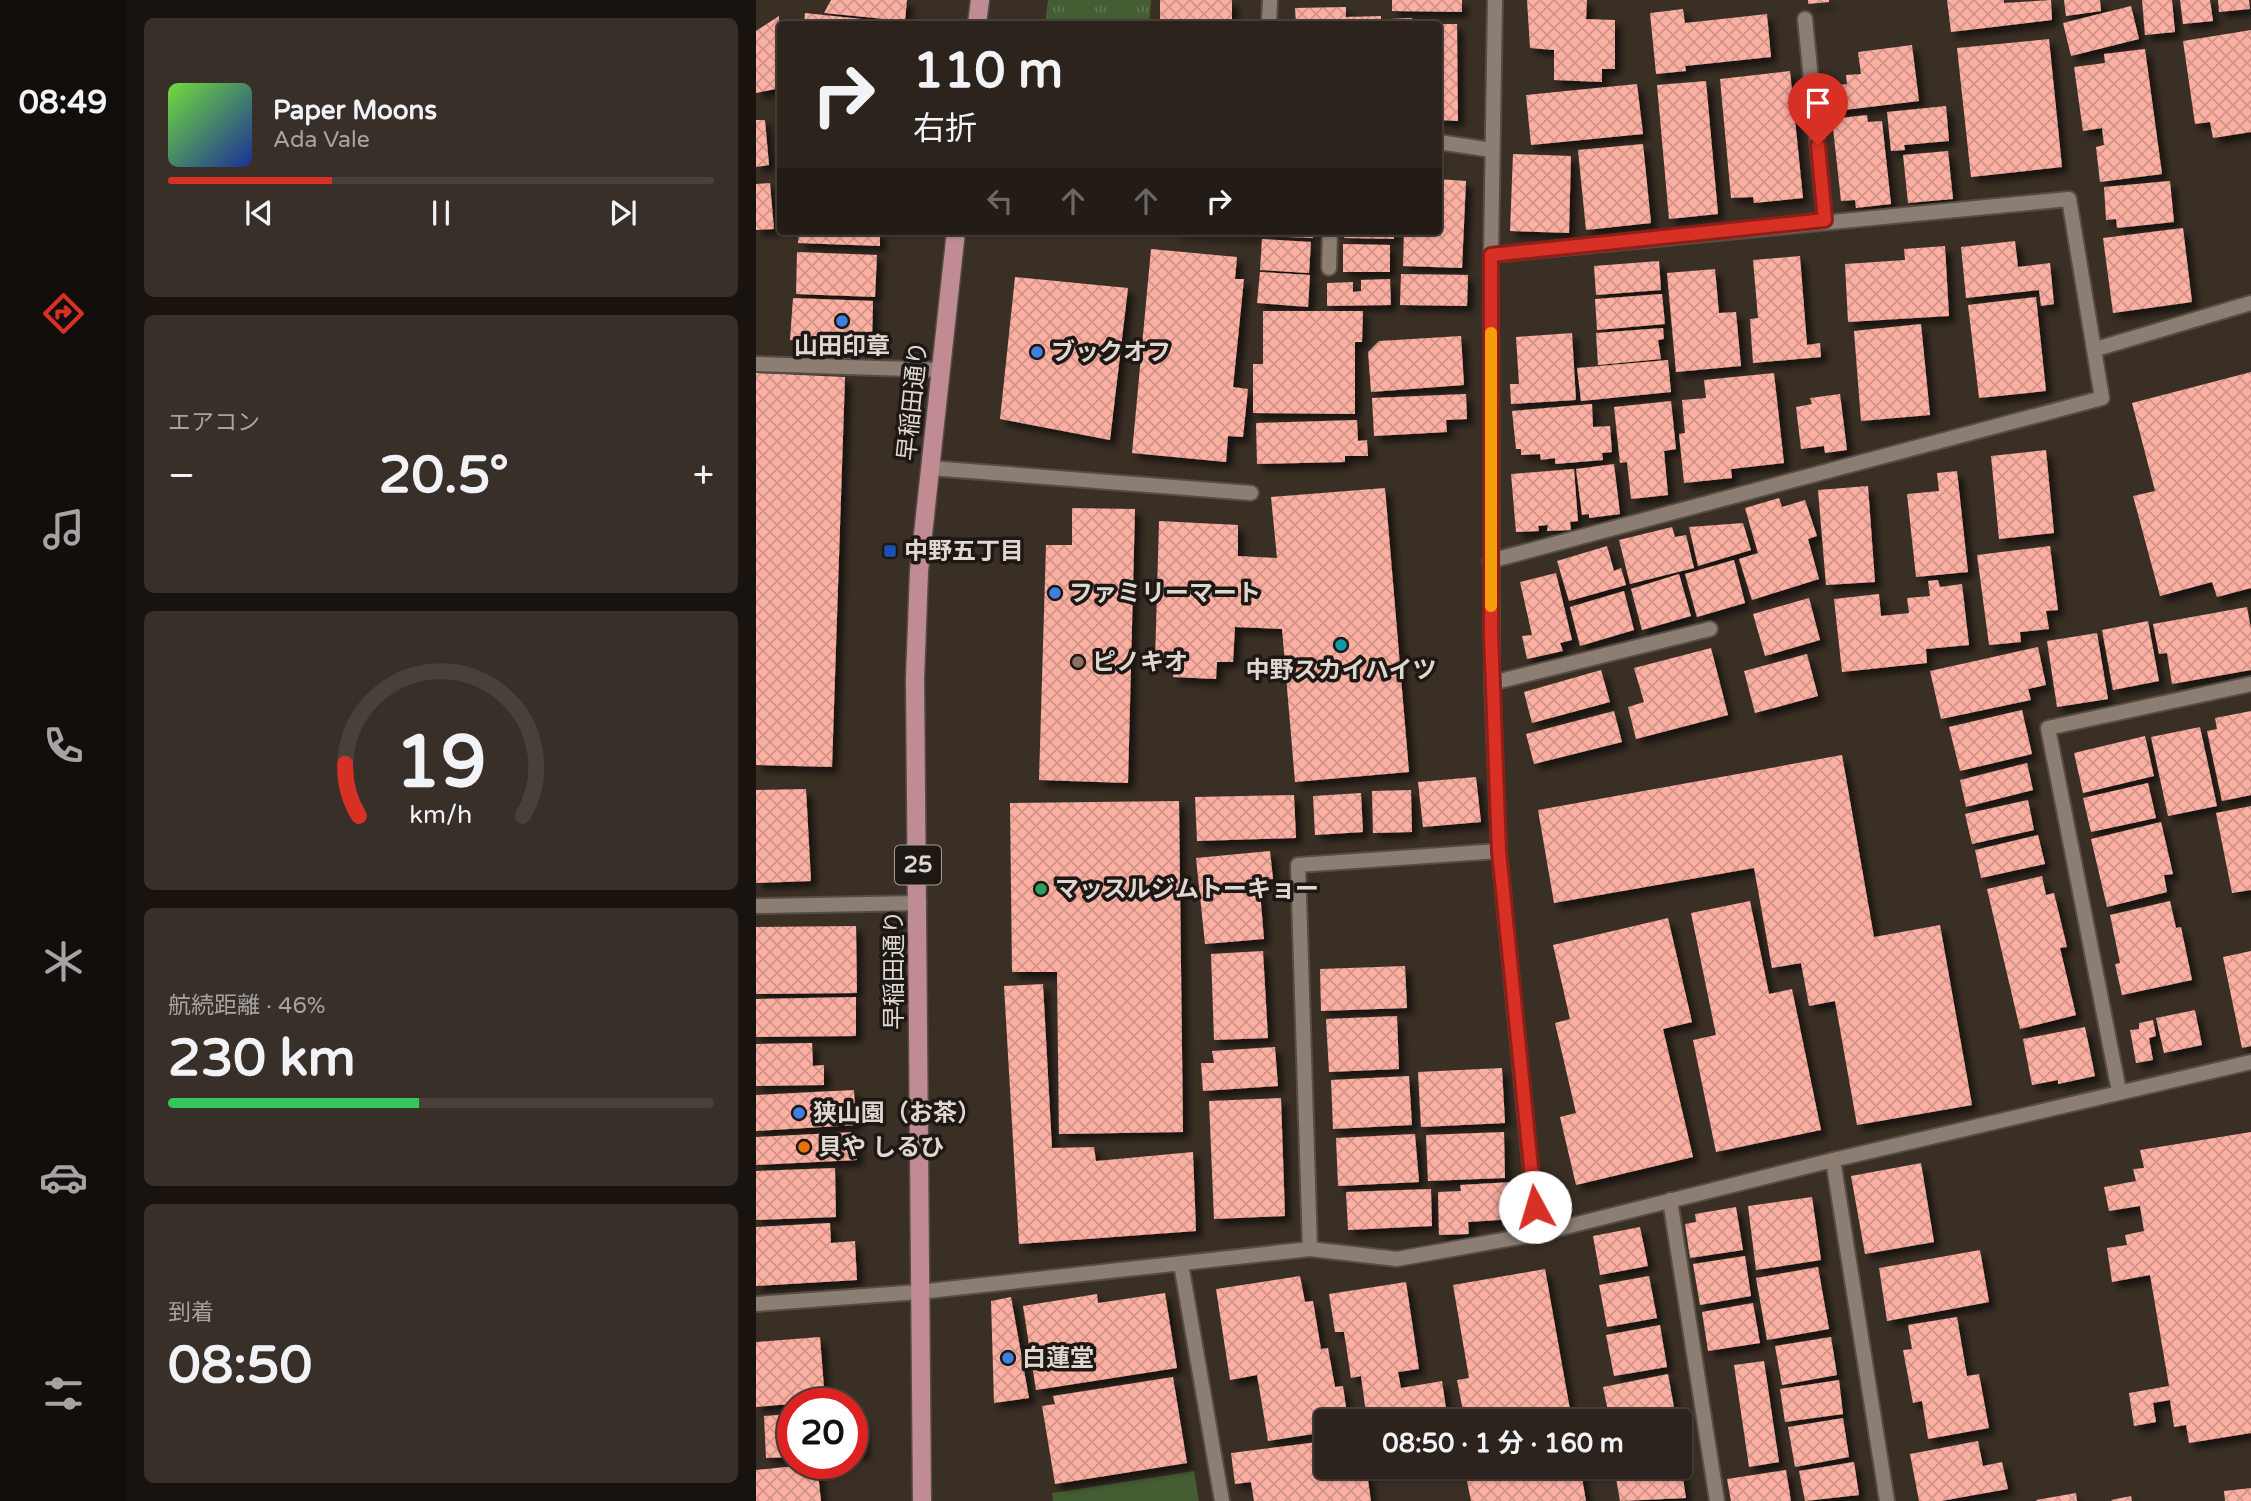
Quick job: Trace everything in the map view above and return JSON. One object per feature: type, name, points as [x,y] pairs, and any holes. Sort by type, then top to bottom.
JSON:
[{"type":"main road","points":[[977,21],[980,0]]},
{"type":"main road","name":"早稲田通り","points":[[922,1501],[915,666],[919,571],[956,235]]},
{"type":"street","points":[[1269,21],[1270,0]]},
{"type":"street","points":[[1495,0],[1491,255],[1492,683],[1499,851],[1537,1234]]},
{"type":"street","points":[[1805,19],[1825,220]]},
{"type":"street","points":[[1442,143],[1492,150]]},
{"type":"street","points":[[1490,561],[2102,398],[2069,199],[1825,220],[1491,255]]},
{"type":"street","points":[[1329,268],[1330,235]]},
{"type":"street","points":[[2096,349],[2251,303]]},
{"type":"street","points":[[756,363],[941,370]]},
{"type":"street","points":[[930,468],[1251,493]]},
{"type":"street","points":[[1492,683],[1710,629]]},
{"type":"street","points":[[2119,1091],[2048,728],[2251,684]]},
{"type":"street","points":[[1310,1249],[1298,865],[1499,851]]},
{"type":"street","points":[[756,906],[919,903]]},
{"type":"street","points":[[756,1304],[919,1292],[1310,1249],[1396,1259],[1537,1234],[2119,1091],[2251,1062]]},
{"type":"street","points":[[1833,1160],[1886,1501]]},
{"type":"street","points":[[1670,1200],[1717,1501]]},
{"type":"street","points":[[1181,1264],[1222,1501]]},
{"type":"green space","points":[[1048,0],[1151,0],[1149,21],[1045,21]]},
{"type":"green space","points":[[1194,1471],[1199,1501],[1053,1501],[1052,1493]]},
{"type":"building","points":[[831,0],[907,0],[905,21],[824,13]]},
{"type":"building","points":[[1160,0],[1232,0],[1232,21],[1160,21]]},
{"type":"building","points":[[1392,0],[1462,0],[1462,12],[1392,11]]},
{"type":"building","points":[[1527,0],[1587,0],[1586,19],[1615,20],[1615,69],[1602,69],[1602,82],[1554,80],[1554,50],[1530,48]]},
{"type":"building","points":[[1808,0],[1829,0],[1829,2],[1808,4]]},
{"type":"building","points":[[1947,0],[2004,0],[2004,3],[2051,0],[2052,20],[1951,32]]},
{"type":"building","points":[[2064,0],[2100,0],[2101,11],[2066,16]]},
{"type":"building","points":[[2142,0],[2172,0],[2175,32],[2145,35]]},
{"type":"building","points":[[2180,0],[2210,0],[2213,21],[2183,24]]},
{"type":"building","points":[[2218,0],[2249,0],[2250,9],[2219,12]]},
{"type":"building","points":[[2131,6],[2139,39],[2071,56],[2063,23]]},
{"type":"building","points":[[1346,7],[1346,17],[1381,16],[1381,21],[1296,21],[1295,8]]},
{"type":"building","points":[[1683,9],[1685,23],[1767,14],[1771,57],[1685,66],[1686,71],[1656,74],[1650,13]]},
{"type":"building","points":[[805,13],[880,21],[804,21]]},
{"type":"building","points":[[779,16],[777,89],[756,93],[756,31]]},
{"type":"building","points":[[1412,18],[1412,21],[1390,21]]},
{"type":"building","points":[[1442,24],[1457,24],[1458,121],[1442,120]]},
{"type":"building","points":[[2251,30],[2251,132],[2213,138],[2210,122],[2195,124],[2183,41]]},
{"type":"building","points":[[2049,39],[2062,167],[1971,177],[1957,48]]},
{"type":"building","points":[[1912,45],[1919,101],[1836,111],[1833,86],[1847,84],[1846,75],[1861,74],[1858,52]]},
{"type":"building","points":[[2145,49],[2162,174],[2100,182],[2096,147],[2104,145],[2102,128],[2083,131],[2074,67],[2105,63],[2104,54]]},
{"type":"building","points":[[1790,71],[1803,198],[1754,203],[1753,197],[1731,198],[1720,79]]},
{"type":"building","points":[[1706,81],[1718,214],[1669,219],[1657,85]]},
{"type":"building","points":[[1637,84],[1643,134],[1531,145],[1526,95]]},
{"type":"building","points":[[1946,106],[1949,141],[1904,145],[1905,150],[1891,151],[1887,112]]},
{"type":"building","points":[[1867,115],[1868,122],[1882,121],[1891,204],[1856,208],[1855,200],[1841,201],[1832,119]]},
{"type":"building","points":[[756,120],[765,120],[769,165],[756,167]]},
{"type":"building","points":[[1643,144],[1651,223],[1586,230],[1578,150]]},
{"type":"building","points":[[1948,151],[1953,199],[1908,203],[1903,155]]},
{"type":"building","points":[[1513,154],[1571,156],[1569,233],[1510,231]]},
{"type":"building","points":[[1442,179],[1466,181],[1462,268],[1403,266],[1404,235],[1442,235]]},
{"type":"building","points":[[2170,181],[2174,222],[2117,228],[2116,219],[2106,220],[2104,187]]},
{"type":"building","points":[[770,183],[774,229],[756,230],[756,184]]},
{"type":"building","points":[[2183,228],[2192,302],[2113,313],[2103,238]]},
{"type":"building","points":[[799,235],[880,235],[880,246],[798,243]]},
{"type":"building","points":[[1313,235],[1313,238],[1264,236]]},
{"type":"building","points":[[1344,235],[1394,235],[1394,239],[1344,238]]},
{"type":"building","points":[[1262,239],[1311,242],[1309,273],[1260,270]]},
{"type":"building","points":[[2015,241],[2018,267],[2050,263],[2054,304],[2041,306],[2039,290],[1966,298],[1961,247]]},
{"type":"building","points":[[1343,244],[1390,245],[1390,272],[1343,272]]},
{"type":"building","points":[[1945,246],[1949,316],[1848,322],[1845,264],[1905,260],[1904,249]]},
{"type":"building","points":[[1151,249],[1237,257],[1235,279],[1244,279],[1233,387],[1248,389],[1243,437],[1228,436],[1226,462],[1132,453]]},
{"type":"building","points":[[797,252],[877,255],[875,297],[796,294]]},
{"type":"building","points":[[1800,256],[1807,345],[1820,343],[1821,357],[1753,363],[1750,319],[1758,318],[1753,260]]},
{"type":"building","points":[[1659,261],[1661,290],[1596,295],[1594,266]]},
{"type":"building","points":[[1715,269],[1719,313],[1736,312],[1741,366],[1676,372],[1667,273]]},
{"type":"building","points":[[1260,272],[1310,275],[1308,307],[1257,303]]},
{"type":"building","points":[[1401,274],[1468,275],[1467,306],[1400,305]]},
{"type":"building","points":[[1015,277],[1128,288],[1110,440],[1000,419]]},
{"type":"building","points":[[1390,279],[1391,305],[1327,306],[1327,283],[1353,282],[1353,292],[1361,291],[1361,280]]},
{"type":"building","points":[[1662,294],[1665,324],[1597,330],[1595,299]]},
{"type":"building","points":[[2036,297],[2046,391],[1979,398],[1968,305]]},
{"type":"building","points":[[793,298],[873,301],[872,343],[790,340]]},
{"type":"building","points":[[1263,311],[1363,311],[1362,342],[1355,342],[1355,414],[1253,413],[1253,364],[1263,364]]},
{"type":"building","points":[[1921,324],[1930,415],[1861,421],[1854,331]]},
{"type":"building","points":[[1663,328],[1664,339],[1658,340],[1661,359],[1598,365],[1596,333]]},
{"type":"building","points":[[1572,333],[1576,400],[1511,404],[1510,384],[1519,384],[1516,337]]},
{"type":"building","points":[[1461,336],[1464,385],[1371,392],[1368,352],[1379,341]]},
{"type":"building","points":[[1668,360],[1671,392],[1581,401],[1577,368]]},
{"type":"building","points":[[2251,372],[2251,588],[2217,597],[2212,582],[2160,596],[2133,496],[2155,491],[2132,403]]},
{"type":"building","points":[[756,373],[845,377],[832,767],[756,765]]},
{"type":"building","points":[[1774,373],[1784,463],[1731,469],[1732,478],[1684,483],[1679,434],[1685,433],[1682,400],[1706,398],[1704,380]]},
{"type":"building","points":[[1466,394],[1467,419],[1446,420],[1447,432],[1374,436],[1372,398]]},
{"type":"building","points":[[1840,394],[1847,450],[1825,453],[1824,446],[1801,449],[1796,407],[1812,404],[1810,398]]},
{"type":"building","points":[[1671,401],[1676,449],[1664,451],[1668,495],[1631,499],[1627,462],[1620,463],[1614,407]]},
{"type":"building","points":[[1592,404],[1593,427],[1610,426],[1612,452],[1602,453],[1603,460],[1555,464],[1555,458],[1541,460],[1540,454],[1521,455],[1521,449],[1516,449],[1512,411]]},
{"type":"building","points":[[1357,420],[1358,441],[1367,440],[1368,456],[1345,456],[1345,462],[1257,464],[1256,423]]},
{"type":"building","points":[[2046,450],[2054,533],[1999,539],[1991,456]]},
{"type":"building","points":[[1614,464],[1620,514],[1589,518],[1589,514],[1582,515],[1576,469]]},
{"type":"building","points":[[1574,469],[1578,521],[1570,522],[1571,530],[1547,531],[1548,525],[1538,526],[1539,531],[1516,532],[1511,474]]},
{"type":"building","points":[[1957,471],[1968,572],[1916,577],[1907,494],[1939,491],[1937,473]]},
{"type":"building","points":[[1868,486],[1875,582],[1826,585],[1818,490]]},
{"type":"building","name":"中野スカイハイツ","points":[[1385,488],[1409,772],[1295,782],[1282,629],[1235,627],[1233,662],[1217,662],[1216,679],[1173,677],[1174,663],[1155,662],[1159,521],[1238,525],[1238,556],[1277,558],[1271,497]]},
{"type":"building","points":[[1779,498],[1782,507],[1805,500],[1817,536],[1808,539],[1819,579],[1752,600],[1739,559],[1758,553],[1745,508]]},
{"type":"building","points":[[1072,508],[1135,509],[1128,783],[1039,780],[1046,545],[1072,545]]},
{"type":"building","points":[[1743,523],[1751,550],[1698,566],[1689,527]]},
{"type":"building","points":[[1672,527],[1675,537],[1686,535],[1694,568],[1630,584],[1619,540]]},
{"type":"building","points":[[1607,546],[1614,571],[1621,568],[1626,585],[1569,601],[1557,561]]},
{"type":"building","points":[[2050,546],[2058,610],[2046,611],[2049,629],[2020,632],[2021,642],[1989,645],[1977,555]]},
{"type":"building","points":[[1734,560],[1745,603],[1697,617],[1685,574]]},
{"type":"building","points":[[1556,573],[1572,640],[1560,643],[1563,651],[1527,659],[1522,636],[1532,635],[1520,582]]},
{"type":"building","points":[[1679,574],[1691,616],[1642,630],[1631,589]]},
{"type":"building","points":[[1938,580],[1940,587],[1962,584],[1969,645],[1926,649],[1927,663],[1842,672],[1834,599],[1879,594],[1881,616],[1909,613],[1907,598],[1930,596],[1928,581]]},
{"type":"building","points":[[1624,591],[1634,630],[1580,646],[1570,607]]},
{"type":"building","points":[[1809,598],[1820,640],[1765,656],[1753,614]]},
{"type":"building","points":[[2247,607],[2251,629],[2251,670],[2172,684],[2167,653],[2159,654],[2153,624]]},
{"type":"building","points":[[2148,621],[2159,681],[2113,690],[2102,630]]},
{"type":"building","points":[[2097,633],[2108,699],[2057,707],[2047,641]]},
{"type":"building","points":[[2038,647],[2046,685],[2028,689],[2031,700],[1941,719],[1930,671]]},
{"type":"building","points":[[1711,648],[1728,715],[1636,739],[1628,707],[1644,702],[1634,668]]},
{"type":"building","points":[[1807,654],[1818,696],[1755,713],[1744,671]]},
{"type":"building","points":[[1601,670],[1610,702],[1532,723],[1524,692]]},
{"type":"building","points":[[2022,710],[2032,754],[1960,771],[1949,727]]},
{"type":"building","points":[[1614,711],[1622,742],[1534,764],[1526,734]]},
{"type":"building","points":[[2251,711],[2251,795],[2222,801],[2207,731],[2217,729],[2215,718]]},
{"type":"building","points":[[2200,727],[2217,806],[2168,816],[2151,737]]},
{"type":"building","points":[[2145,736],[2154,776],[2083,793],[2074,753]]},
{"type":"building","points":[[1842,755],[1874,937],[1940,925],[1972,1105],[1857,1125],[1835,1001],[1809,1006],[1801,963],[1772,968],[1754,868],[1554,903],[1538,810]]},
{"type":"building","points":[[2027,763],[2033,790],[1966,807],[1960,780]]},
{"type":"building","points":[[1476,777],[1481,822],[1423,827],[1418,782]]},
{"type":"building","points":[[2148,783],[2156,818],[2091,832],[2083,798]]},
{"type":"building","points":[[806,789],[811,881],[756,883],[756,790]]},
{"type":"building","points":[[1411,790],[1412,832],[1373,833],[1372,791]]},
{"type":"building","points":[[1361,793],[1363,832],[1315,835],[1313,796]]},
{"type":"building","points":[[1294,795],[1296,838],[1197,841],[1195,797]]},
{"type":"building","points":[[2028,800],[2034,830],[1972,844],[1965,814]]},
{"type":"building","points":[[1179,801],[1183,1132],[1059,1134],[1057,972],[1012,972],[1010,803]]},
{"type":"building","points":[[2251,806],[2251,890],[2232,893],[2216,813]]},
{"type":"building","points":[[2161,822],[2173,874],[2164,875],[2167,892],[2107,907],[2091,839]]},
{"type":"building","points":[[2038,835],[2045,864],[1981,878],[1975,850]]},
{"type":"building","points":[[1270,851],[1273,879],[1259,880],[1264,939],[1205,944],[1196,858]]},
{"type":"building","points":[[2042,876],[2046,895],[2054,893],[2067,947],[2060,948],[2076,1015],[2020,1029],[1987,889]]},
{"type":"building","points":[[1750,901],[1769,994],[1792,989],[1821,1130],[1716,1152],[1693,1040],[1716,1035],[1691,913]]},
{"type":"building","points":[[2170,901],[2176,928],[2181,927],[2192,980],[2122,995],[2115,964],[2120,963],[2110,915]]},
{"type":"building","points":[[1668,918],[1692,1022],[1663,1029],[1693,1157],[1576,1185],[1560,1117],[1576,1113],[1555,1023],[1570,1019],[1553,945]]},
{"type":"building","points":[[856,926],[857,993],[756,994],[756,927]]},
{"type":"building","points":[[1263,951],[1268,1038],[1214,1040],[1211,954]]},
{"type":"building","points":[[2251,951],[2251,1046],[2242,1048],[2223,957]]},
{"type":"building","points":[[1405,966],[1407,1008],[1321,1011],[1320,969]]},
{"type":"building","points":[[1043,984],[1052,1148],[1094,1147],[1096,1161],[1193,1152],[1196,1231],[1019,1244],[1004,986]]},
{"type":"building","points":[[856,997],[856,1036],[756,1037],[756,999]]},
{"type":"building","points":[[2195,1010],[2202,1045],[2164,1053],[2156,1018]]},
{"type":"building","points":[[1397,1016],[1399,1069],[1329,1072],[1326,1019]]},
{"type":"building","points":[[2153,1020],[2156,1036],[2149,1038],[2153,1060],[2136,1063],[2130,1030],[2139,1029],[2139,1023]]},
{"type":"building","points":[[2085,1027],[2095,1076],[2058,1084],[2058,1080],[2032,1085],[2023,1039]]},
{"type":"building","points":[[812,1043],[813,1066],[824,1065],[824,1085],[756,1086],[756,1044]]},
{"type":"building","points":[[1275,1047],[1278,1086],[1203,1091],[1201,1063],[1214,1063],[1212,1051]]},
{"type":"building","points":[[1502,1068],[1505,1123],[1421,1127],[1418,1072]]},
{"type":"building","points":[[1409,1076],[1412,1125],[1333,1129],[1331,1080]]},
{"type":"building","points":[[854,1090],[856,1125],[756,1131],[756,1095]]},
{"type":"building","points":[[1281,1098],[1285,1216],[1214,1219],[1209,1101]]},
{"type":"building","points":[[856,1132],[857,1160],[756,1165],[756,1137]]},
{"type":"building","points":[[1504,1132],[1505,1178],[1428,1181],[1426,1135]]},
{"type":"building","points":[[2251,1132],[2251,1433],[2189,1443],[2186,1425],[2174,1427],[2170,1400],[2153,1403],[2156,1422],[2134,1426],[2129,1393],[2169,1386],[2150,1275],[2112,1282],[2107,1248],[2127,1245],[2125,1235],[2144,1231],[2140,1206],[2109,1211],[2104,1187],[2136,1181],[2133,1169],[2144,1168],[2140,1150]]},
{"type":"building","points":[[1415,1134],[1419,1182],[1338,1186],[1336,1138]]},
{"type":"building","points":[[1921,1163],[1934,1242],[1865,1254],[1851,1176]]},
{"type":"building","points":[[835,1168],[836,1217],[756,1220],[756,1171]]},
{"type":"building","points":[[1513,1182],[1515,1219],[1468,1222],[1469,1234],[1439,1235],[1438,1192],[1461,1191],[1460,1185]]},
{"type":"building","points":[[1431,1189],[1432,1226],[1348,1230],[1346,1192]]},
{"type":"building","points":[[1812,1197],[1821,1260],[1756,1270],[1748,1206]]},
{"type":"building","points":[[1736,1207],[1743,1250],[1690,1258],[1685,1224],[1696,1222],[1695,1214]]},
{"type":"building","points":[[830,1223],[831,1243],[855,1241],[857,1280],[756,1286],[756,1227]]},
{"type":"building","points":[[1640,1227],[1648,1266],[1600,1275],[1593,1236]]},
{"type":"building","points":[[1980,1250],[1989,1302],[1887,1321],[1879,1268]]},
{"type":"building","points":[[1745,1256],[1751,1296],[1700,1305],[1693,1264]]},
{"type":"building","points":[[1818,1267],[1829,1329],[1767,1340],[1756,1278]]},
{"type":"building","points":[[1545,1269],[1570,1409],[1463,1409],[1457,1380],[1469,1378],[1453,1285]]},
{"type":"building","points":[[1300,1276],[1305,1302],[1313,1301],[1321,1349],[1328,1348],[1335,1387],[1343,1386],[1346,1409],[1314,1409],[1314,1434],[1268,1441],[1257,1375],[1230,1380],[1216,1289]]},
{"type":"building","points":[[1649,1276],[1657,1318],[1607,1327],[1599,1285]]},
{"type":"building","points":[[1406,1282],[1419,1369],[1398,1372],[1401,1388],[1442,1381],[1446,1409],[1365,1409],[1361,1376],[1351,1378],[1344,1332],[1335,1332],[1329,1294]]},
{"type":"building","points":[[1165,1293],[1177,1368],[1036,1390],[1023,1306],[1097,1294],[1098,1303]]},
{"type":"building","points":[[1011,1297],[1029,1398],[994,1403],[991,1301]]},
{"type":"building","points":[[1753,1303],[1760,1343],[1708,1351],[1702,1312]]},
{"type":"building","points":[[1957,1317],[1967,1376],[1979,1374],[1989,1428],[1928,1439],[1922,1401],[1913,1403],[1903,1350],[1912,1349],[1908,1325]]},
{"type":"building","points":[[1660,1325],[1667,1367],[1614,1376],[1606,1335]]},
{"type":"building","points":[[820,1337],[824,1388],[777,1388],[777,1405],[756,1407],[756,1342]]},
{"type":"building","points":[[1831,1337],[1837,1375],[1782,1385],[1775,1346]]},
{"type":"building","points":[[1764,1361],[1779,1462],[1749,1467],[1734,1365]]},
{"type":"building","points":[[1668,1374],[1674,1409],[1608,1409],[1603,1387]]},
{"type":"building","points":[[1173,1377],[1187,1463],[1055,1484],[1042,1406],[1055,1404],[1053,1396]]},
{"type":"building","points":[[1839,1380],[1843,1414],[1785,1422],[1780,1389]]},
{"type":"building","points":[[777,1415],[777,1458],[766,1458],[764,1416]]},
{"type":"building","points":[[1843,1418],[1849,1457],[1795,1467],[1788,1427]]},
{"type":"building","points":[[1978,1441],[1983,1466],[2002,1462],[2008,1489],[1941,1501],[1919,1501],[1910,1454]]},
{"type":"building","points":[[1314,1443],[1314,1479],[1368,1479],[1371,1501],[1254,1501],[1251,1482],[1235,1484],[1231,1453]]},
{"type":"building","points":[[1854,1462],[1859,1495],[1805,1501],[1799,1471]]},
{"type":"building","points":[[777,1468],[777,1479],[819,1479],[821,1501],[756,1501],[756,1470]]},
{"type":"building","points":[[1786,1470],[1791,1501],[1731,1501],[1727,1479]]},
{"type":"building","points":[[1467,1479],[1582,1479],[1586,1501],[1471,1501]]},
{"type":"building","points":[[1616,1479],[1683,1479],[1686,1498],[1620,1501]]},
{"type":"building","points":[[2251,1488],[2251,1501],[2225,1501],[2224,1491]]},
{"type":"building","points":[[2076,1493],[2077,1501],[2036,1500]]},
{"type":"building","points":[[2131,1496],[2132,1501],[2111,1500]]},
{"type":"slow traffic","points":[[1491,333],[1491,606]]},
{"type":"place","name":"山田印章","points":[[842,321]]},
{"type":"place","name":"ブックオフ","points":[[1037,352]]},
{"type":"place","name":"中野五丁目","points":[[890,551]]},
{"type":"place","name":"ファミリーマート","points":[[1055,593]]},
{"type":"place","name":"中野スカイハイツ","points":[[1341,645]]},
{"type":"place","name":"ピノキオ","points":[[1078,662]]},
{"type":"place","name":"マッスルジムトーキョー","points":[[1041,889]]},
{"type":"place","name":"狭山園（お茶）","points":[[799,1113]]},
{"type":"place","name":"貝や しるひ","points":[[804,1147]]},
{"type":"place","name":"白蓮堂","points":[[1008,1358]]},
{"type":"route","points":[[1535,1207],[1499,851],[1490,561],[1491,255],[1825,220],[1818,145]]}]
